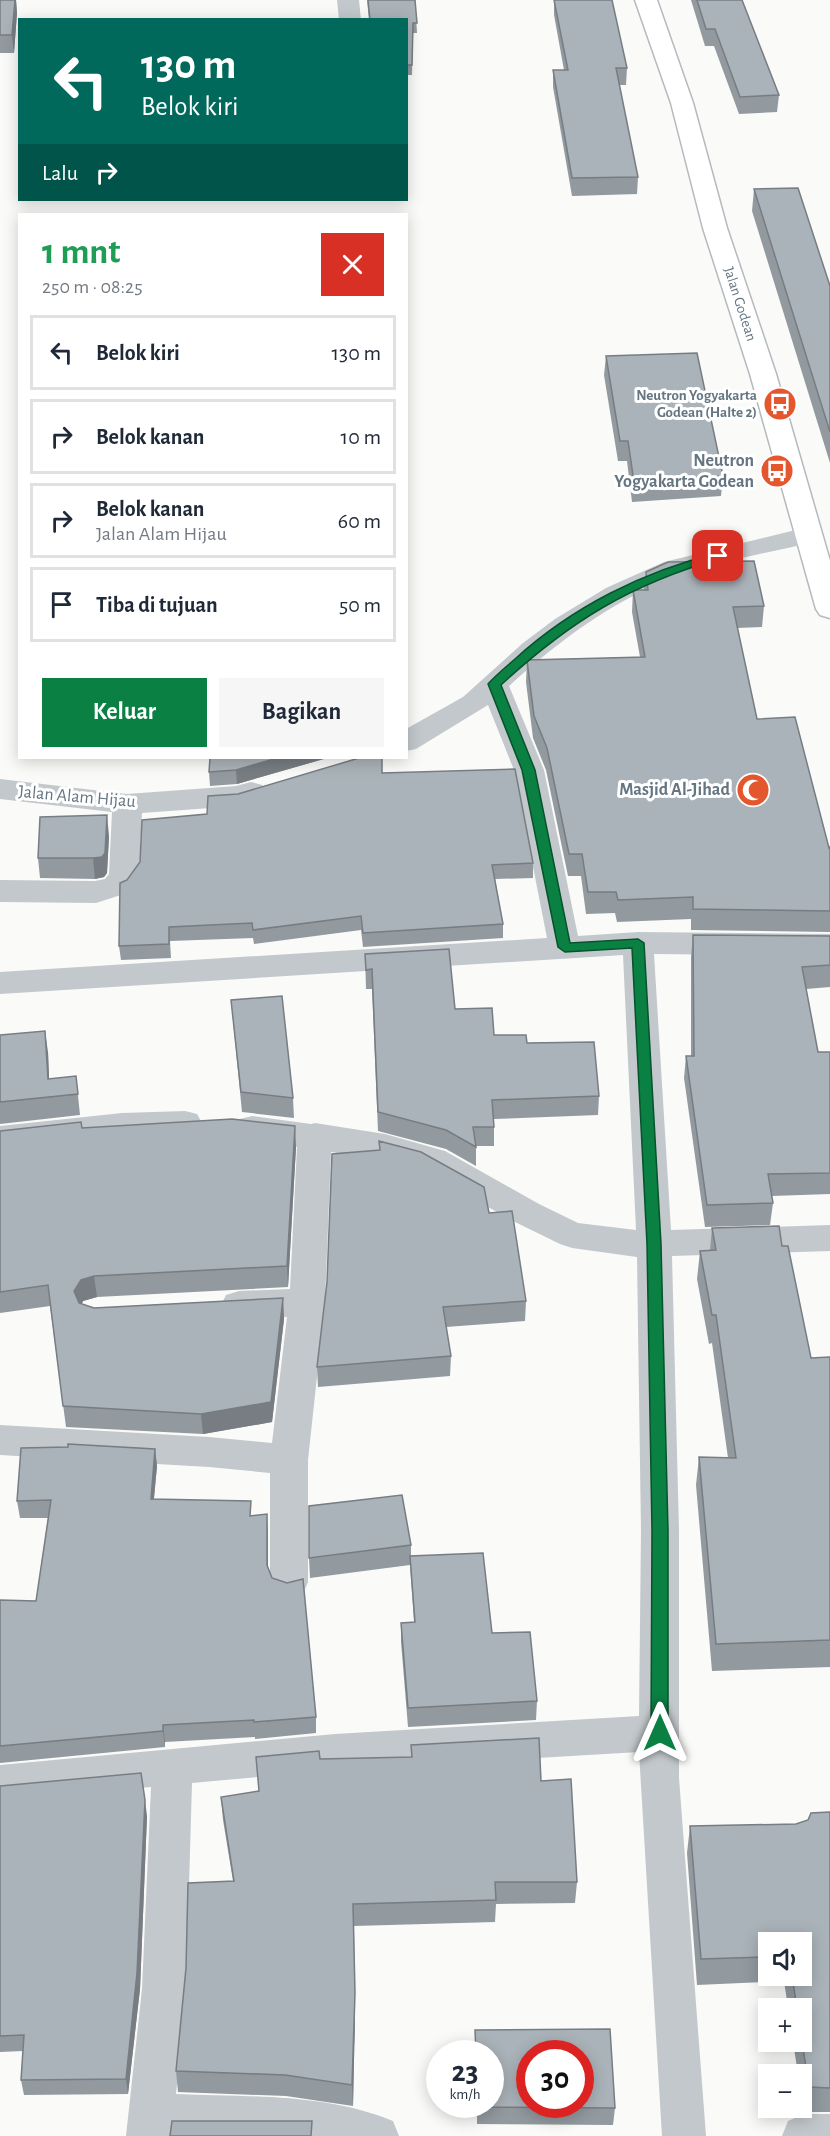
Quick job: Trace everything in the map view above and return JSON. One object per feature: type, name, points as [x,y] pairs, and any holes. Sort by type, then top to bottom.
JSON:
[{"type":"main road","name":"Jalan Godean","points":[[646,0],[682,103],[715,228],[763,374],[830,609]]},
{"type":"street","points":[[348,0],[350,18]]},
{"type":"street","points":[[408,741],[473,703],[533,649],[565,625],[616,594],[674,568],[808,535]]},
{"type":"street","points":[[494,684],[529,770],[565,947]]},
{"type":"street","name":"Jalan Alam Hijau","points":[[0,789],[127,804],[238,796],[278,784]]},
{"type":"street","points":[[0,891],[96,892],[116,886],[124,875],[127,804]]},
{"type":"street","points":[[638,943],[654,1244],[663,1837],[684,2136]]},
{"type":"street","points":[[0,983],[638,943],[830,945]]},
{"type":"street","points":[[0,1138],[122,1125],[209,1123],[315,1135],[385,1147],[433,1160],[527,1214],[572,1235],[654,1244],[830,1238]]},
{"type":"street","points":[[289,1582],[289,1460],[307,1302],[315,1135]]},
{"type":"street","points":[[202,1307],[307,1302]]},
{"type":"street","points":[[0,1440],[209,1452],[289,1460]]},
{"type":"street","points":[[0,1783],[335,1752],[660,1733]]},
{"type":"street","points":[[172,1768],[164,1989],[150,2125],[316,2122],[365,2131],[377,2136]]},
{"type":"street","points":[[804,2136],[830,2136]]},
{"type":"building","points":[[0,0],[15,0],[12,35],[0,35]]},
{"type":"building","points":[[368,0],[415,0],[417,23],[413,23],[412,65],[408,65],[408,18],[370,18]]},
{"type":"building","points":[[554,0],[612,0],[627,68],[616,68],[638,177],[572,178],[553,70],[568,70]]},
{"type":"building","points":[[697,0],[742,0],[779,95],[740,97],[715,29],[706,29]]},
{"type":"building","points":[[798,188],[830,286],[830,432],[754,189]]},
{"type":"building","points":[[697,353],[723,476],[634,482],[628,441],[620,441],[606,356]]},
{"type":"building","points":[[754,561],[764,606],[733,607],[757,719],[795,717],[830,847],[830,911],[693,909],[693,897],[618,900],[616,892],[588,892],[582,854],[569,854],[547,748],[534,716],[527,660],[645,657],[633,590],[648,590],[646,572],[668,562]]},
{"type":"building","points":[[210,759],[274,759],[236,770],[209,772]]},
{"type":"building","points":[[356,759],[382,759],[382,773],[515,769],[533,863],[492,865],[503,924],[363,933],[361,916],[253,930],[252,923],[169,927],[169,944],[119,946],[120,883],[127,880],[140,862],[142,820],[207,814],[208,796],[238,794]]},
{"type":"building","points":[[107,815],[105,853],[102,857],[38,858],[40,817]]},
{"type":"building","points":[[693,935],[830,936],[830,965],[802,967],[818,1052],[830,1052],[830,1173],[768,1174],[773,1203],[707,1205],[686,1056],[694,1056]]},
{"type":"building","points":[[449,949],[455,1009],[492,1008],[494,1035],[526,1035],[527,1043],[594,1042],[599,1096],[492,1100],[494,1127],[473,1127],[476,1147],[446,1130],[378,1112],[372,969],[366,970],[365,954]]},
{"type":"building","points":[[282,996],[293,1098],[241,1092],[231,1000]]},
{"type":"building","points":[[45,1031],[48,1079],[76,1076],[78,1094],[0,1102],[0,1035]]},
{"type":"building","points":[[232,1119],[295,1126],[287,1266],[94,1276],[81,1280],[74,1291],[79,1303],[94,1308],[283,1298],[271,1402],[201,1414],[63,1406],[48,1285],[0,1292],[0,1131],[81,1122],[82,1128]]},
{"type":"building","points":[[379,1141],[421,1152],[484,1187],[489,1213],[512,1211],[526,1301],[443,1307],[451,1356],[317,1367],[327,1282],[332,1154],[380,1150]]},
{"type":"building","points":[[779,1226],[782,1246],[788,1246],[811,1358],[830,1357],[830,1640],[716,1644],[699,1457],[736,1458],[716,1315],[712,1315],[700,1251],[716,1250],[712,1228]]},
{"type":"building","points":[[68,1444],[155,1449],[151,1499],[251,1501],[250,1516],[267,1514],[267,1565],[272,1578],[287,1583],[303,1579],[316,1717],[163,1725],[163,1731],[0,1746],[0,1600],[36,1601],[51,1500],[17,1501],[21,1448],[68,1447]]},
{"type":"building","points":[[402,1495],[411,1545],[309,1558],[309,1506]]},
{"type":"building","points":[[483,1553],[492,1633],[530,1632],[537,1701],[408,1708],[401,1623],[415,1622],[410,1556]]},
{"type":"building","points":[[539,1738],[541,1781],[571,1779],[577,1882],[495,1882],[496,1900],[353,1904],[355,1993],[352,2085],[285,2075],[176,2071],[186,1968],[188,1883],[234,1881],[221,1797],[259,1791],[256,1757],[319,1751],[320,1759],[412,1757],[411,1745]]},
{"type":"building","points":[[141,1773],[145,1800],[137,1973],[126,2079],[21,2080],[24,2035],[0,2036],[0,1786]]},
{"type":"building","points":[[830,1812],[830,2088],[812,2087],[812,2064],[805,2064],[804,2052],[812,2052],[812,1998],[795,1998],[794,1986],[812,1986],[812,1932],[758,1932],[758,1957],[701,1959],[690,1826],[796,1824],[808,1820],[811,1813]]},
{"type":"building","points":[[610,2029],[615,2108],[594,2108],[594,2040],[516,2040],[516,2107],[504,2107],[504,2040],[475,2040],[475,2030]]},
{"type":"building","points":[[172,2121],[312,2121],[311,2136],[170,2136]]},
{"type":"place","name":"Neutron Yogyakarta Godean (Halte 2)","points":[[780,404]]},
{"type":"place","name":"Neutron Yogyakarta Godean","points":[[777,471]]},
{"type":"place","name":"Masjid Al-Jihad","points":[[753,790]]},
{"type":"route","points":[[660,1733],[660,1531],[654,1244],[638,943],[565,947],[529,770],[494,684],[533,649],[565,625],[616,594],[674,568],[718,556]]}]
